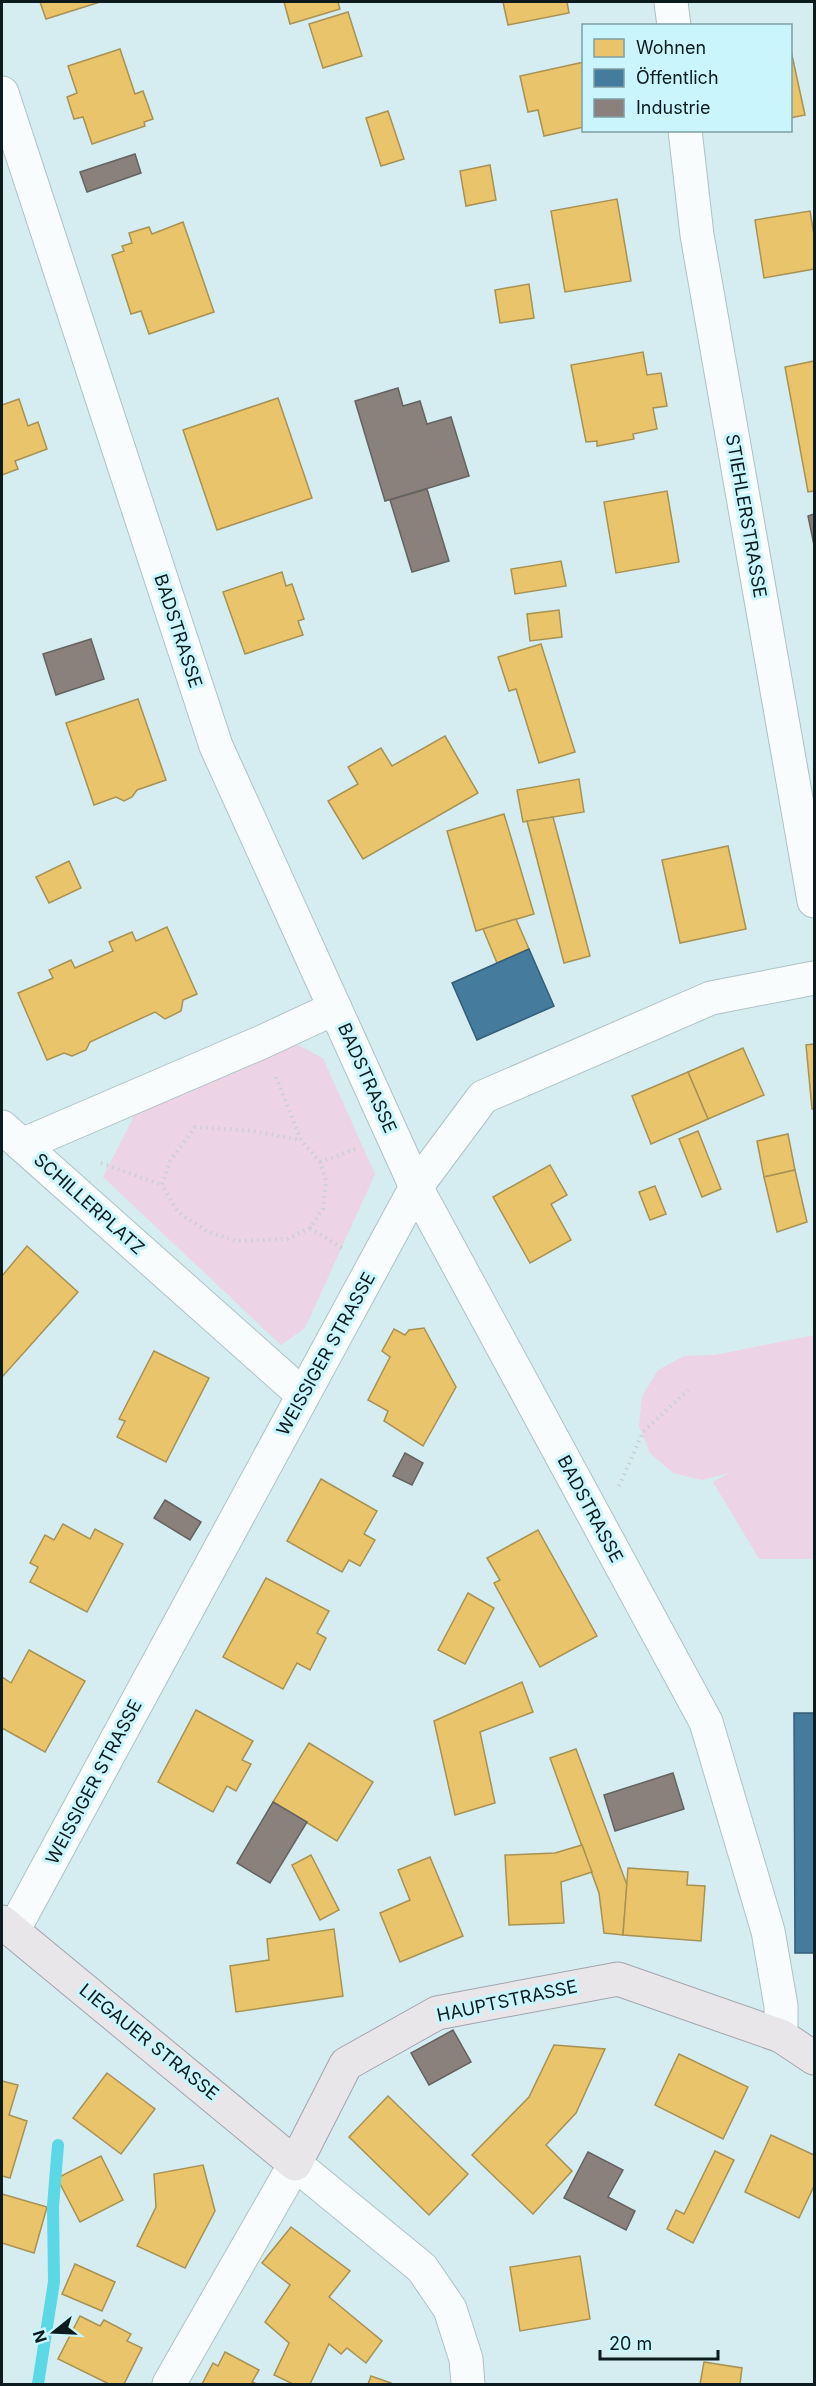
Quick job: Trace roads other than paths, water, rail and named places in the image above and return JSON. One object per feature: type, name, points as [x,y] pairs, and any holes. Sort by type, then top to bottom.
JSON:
[{"type":"main road","name":"LIEGAUER STRASSE","points":[[7,1926],[295,2164]]},
{"type":"main road","name":"HAUPTSTRASSE","points":[[295,2164],[346,2064],[437,2013],[618,1979],[781,2036],[814,2058]]},
{"type":"street","points":[[671,2],[674,24]]},
{"type":"street","name":"BADSTRASSE","points":[[2,93],[216,746],[416,1187],[706,1722],[768,1931],[782,2006],[781,2036]]},
{"type":"street","name":"STIEHLERSTRASSE","points":[[685,132],[697,236],[814,901]]},
{"type":"street","name":"WEISSIGER STRASSE","points":[[7,1926],[303,1395],[416,1187],[483,1097],[711,998],[814,978]]},
{"type":"street","name":"SCHILLERPLATZ","points":[[303,1395],[12,1136],[262,1042],[335,1008]]},
{"type":"street","points":[[295,2164],[422,2268],[450,2309],[466,2360],[468,2385]]},
{"type":"street","name":"HAUPTSTRASSE","points":[[169,2385],[295,2164]]},
{"type":"waterway","points":[[38,2384],[54,2282],[53,2206],[58,2145]]}]
